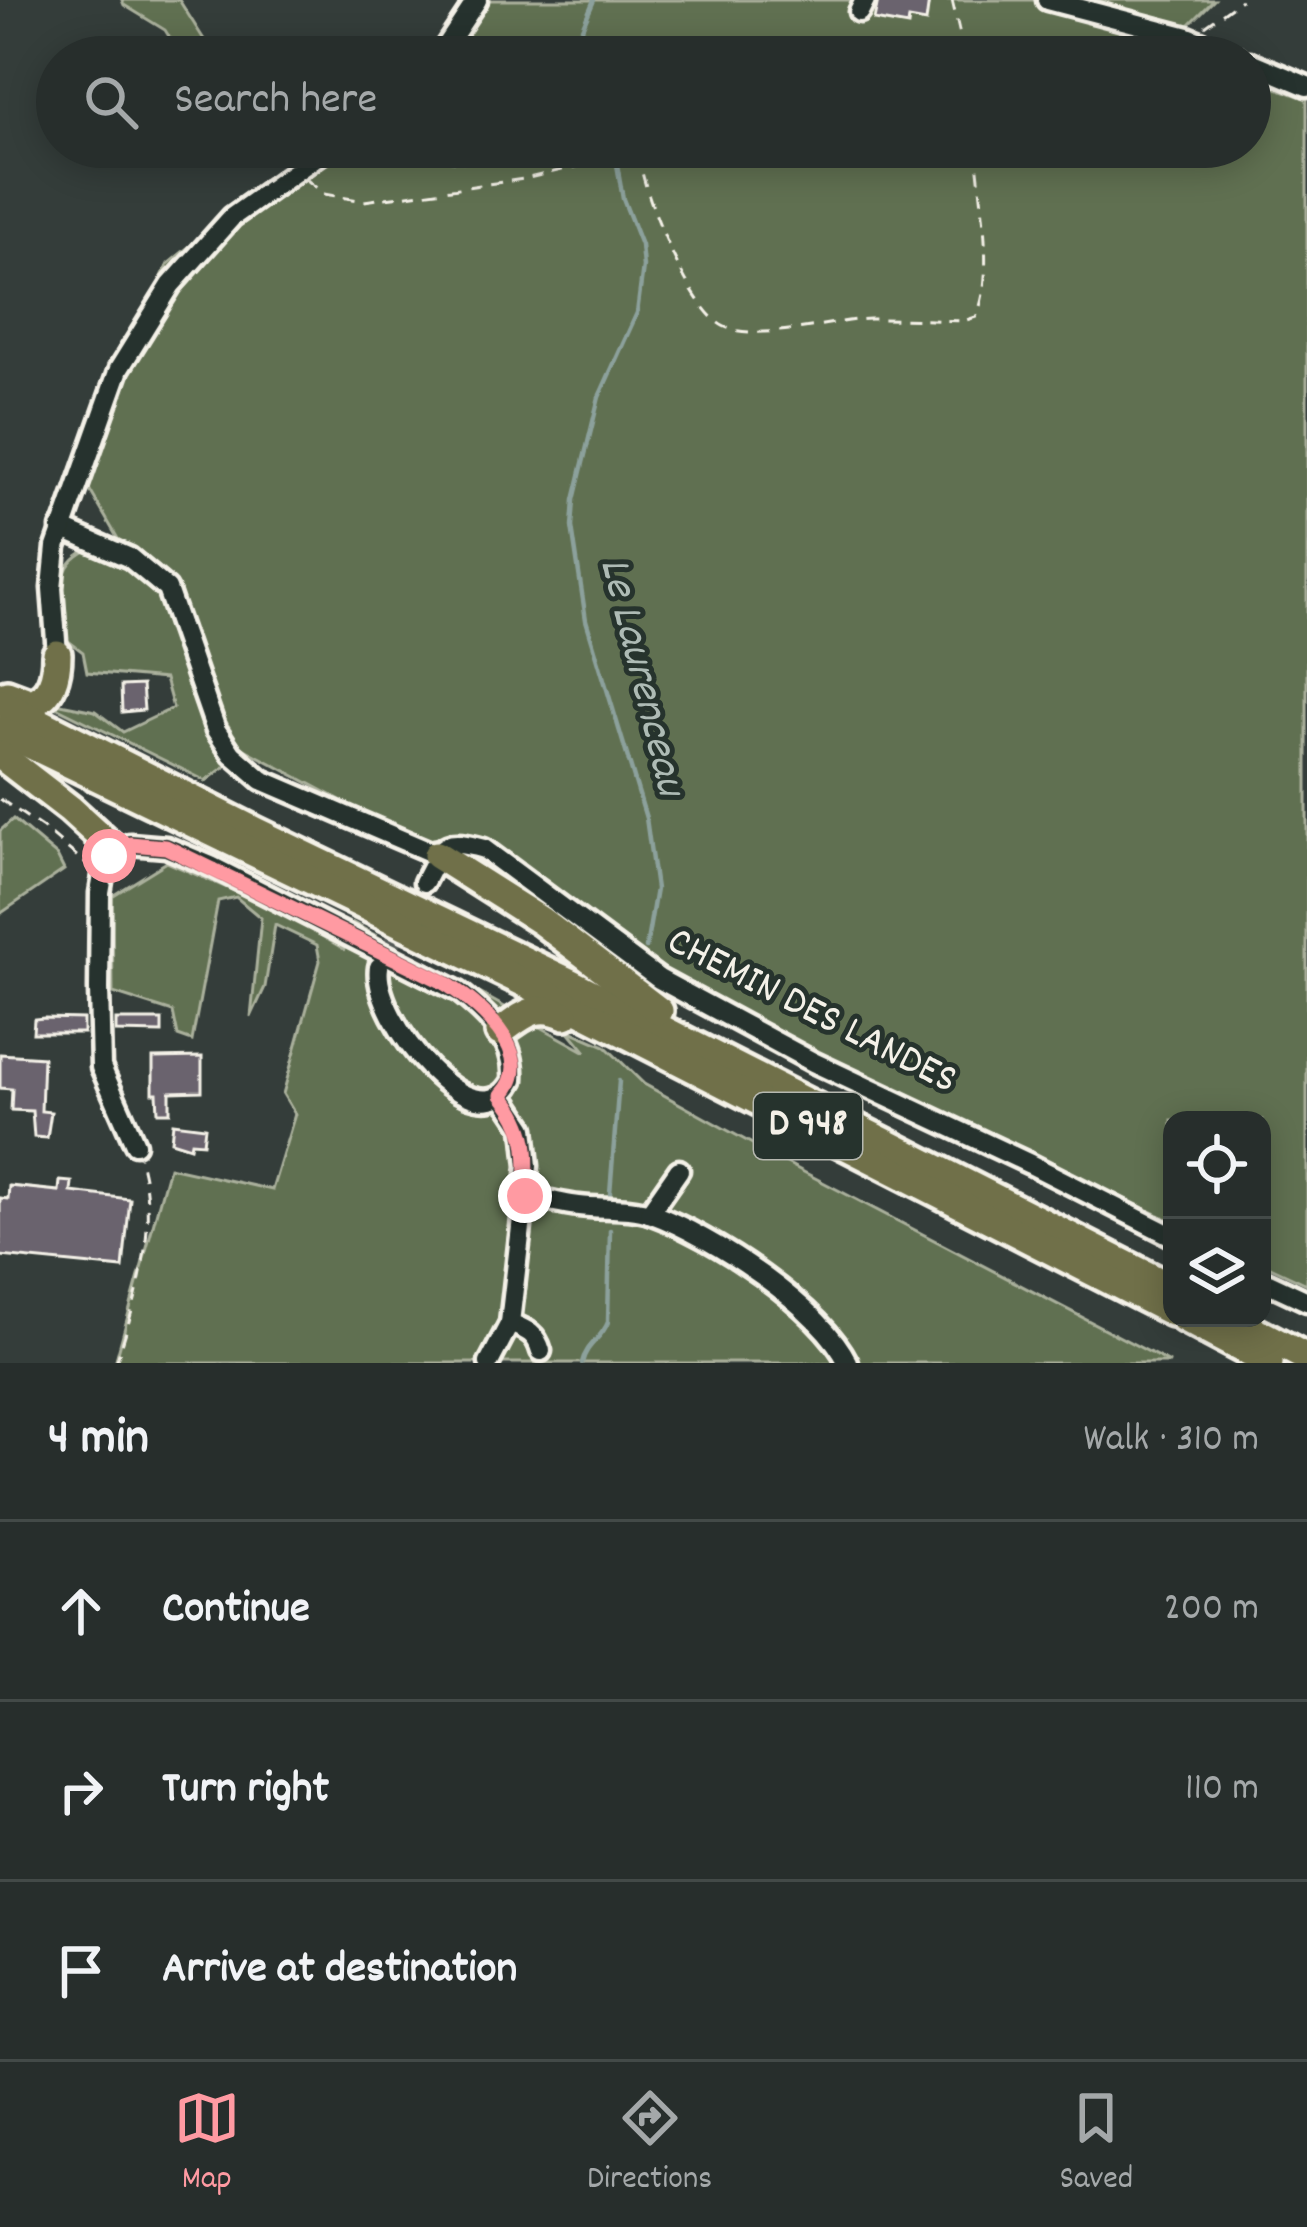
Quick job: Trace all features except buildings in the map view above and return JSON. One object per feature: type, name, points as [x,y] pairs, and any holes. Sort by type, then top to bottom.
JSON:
[{"type":"highway","points":[[0,690],[25,702],[38,701],[52,683],[57,654]]},
{"type":"highway","name":"D 948","points":[[0,702],[707,1051],[1163,1283]]},
{"type":"highway","name":"D 948","points":[[0,730],[638,1039],[1163,1307]]},
{"type":"highway","points":[[0,755],[80,818],[109,862]]},
{"type":"highway","points":[[436,855],[552,929],[633,994],[696,1034],[707,1051]]},
{"type":"highway","points":[[500,1032],[542,1007],[613,1037],[638,1039]]},
{"type":"highway","points":[[1201,1327],[1269,1363]]},
{"type":"highway","points":[[1248,1327],[1307,1358]]},
{"type":"street","points":[[454,36],[477,0]]},
{"type":"street","points":[[1046,0],[1184,36]]},
{"type":"street","points":[[1271,71],[1307,86]]},
{"type":"street","points":[[57,654],[52,588],[61,528],[119,369],[171,285],[232,217],[301,168]]},
{"type":"street","points":[[61,528],[130,558],[167,589],[216,730],[232,754],[262,781],[436,855],[424,882]]},
{"type":"street","name":"CHEMIN DES LANDES","points":[[436,855],[444,845],[463,843],[484,849],[659,979],[813,1062],[1163,1231]]},
{"type":"street","points":[[135,1144],[101,1067],[100,893],[109,862],[130,844],[154,844],[211,866],[440,980],[472,1002],[500,1032],[514,1070],[502,1095],[491,1100],[468,1095],[428,1067],[382,1001],[379,967]]},
{"type":"street","points":[[489,1363],[510,1323],[528,1166],[524,1128],[502,1095]]},
{"type":"street","points":[[649,1213],[679,1170]]},
{"type":"street","points":[[525,1196],[649,1213],[744,1259],[832,1339],[848,1363]]},
{"type":"street","points":[[1271,1284],[1307,1301]]},
{"type":"street","points":[[510,1323],[530,1331],[541,1351]]},
{"type":"path","points":[[952,0],[960,36]]},
{"type":"path","points":[[1189,36],[1241,0]]},
{"type":"path","points":[[298,170],[324,194],[364,201],[524,179],[565,168]]},
{"type":"path","points":[[641,168],[652,208],[691,288],[723,326],[755,332],[867,319],[963,321],[976,317],[986,279],[978,168]]},
{"type":"path","points":[[0,799],[43,827],[79,860],[109,862]]},
{"type":"path","points":[[116,1363],[138,1296],[148,1216],[135,1144]]},
{"type":"green space","points":[[122,0],[179,0],[202,36],[169,36]]},
{"type":"green space","points":[[474,0],[1214,0],[1178,36],[444,36]]},
{"type":"green space","points":[[1271,86],[1307,99],[1307,1284],[1271,1267],[1271,1111],[1163,1111],[1163,1217],[811,1051],[241,747],[176,637],[189,689],[227,765],[206,781],[56,707],[56,703],[95,711],[123,732],[173,708],[165,679],[87,672],[83,652],[67,640],[63,585],[78,555],[92,548],[136,570],[74,463],[168,264],[285,168],[1271,168]]},
{"type":"green space","points":[[13,819],[57,856],[64,870],[0,914],[0,831]]},
{"type":"green space","points":[[167,862],[274,908],[344,949],[353,923],[586,1052],[568,1030],[605,1046],[644,1084],[1170,1363],[115,1363],[169,1167],[272,1190],[295,1114],[283,1094],[320,961],[317,945],[275,925],[265,987],[251,1017],[261,918],[236,897],[218,901],[192,1041],[178,1036],[173,1012],[113,993],[112,896]]},
{"type":"waterway","name":"Le Laurenceau","points":[[583,36],[594,0]]},
{"type":"waterway","name":"Le Laurenceau","points":[[618,168],[643,267],[637,313],[599,397],[572,527],[586,620],[646,818],[656,889],[646,948]]},
{"type":"waterway","name":"Le Laurenceau","points":[[610,1193],[619,1081]]},
{"type":"waterway","name":"Le Laurenceau","points":[[582,1363],[608,1322],[610,1230]]},
{"type":"tunnel","points":[[379,967],[424,882]]},
{"type":"route","points":[[109,856],[130,844],[166,847],[440,980],[472,1002],[500,1032],[513,1060],[513,1080],[502,1095],[524,1128],[525,1196]]}]
